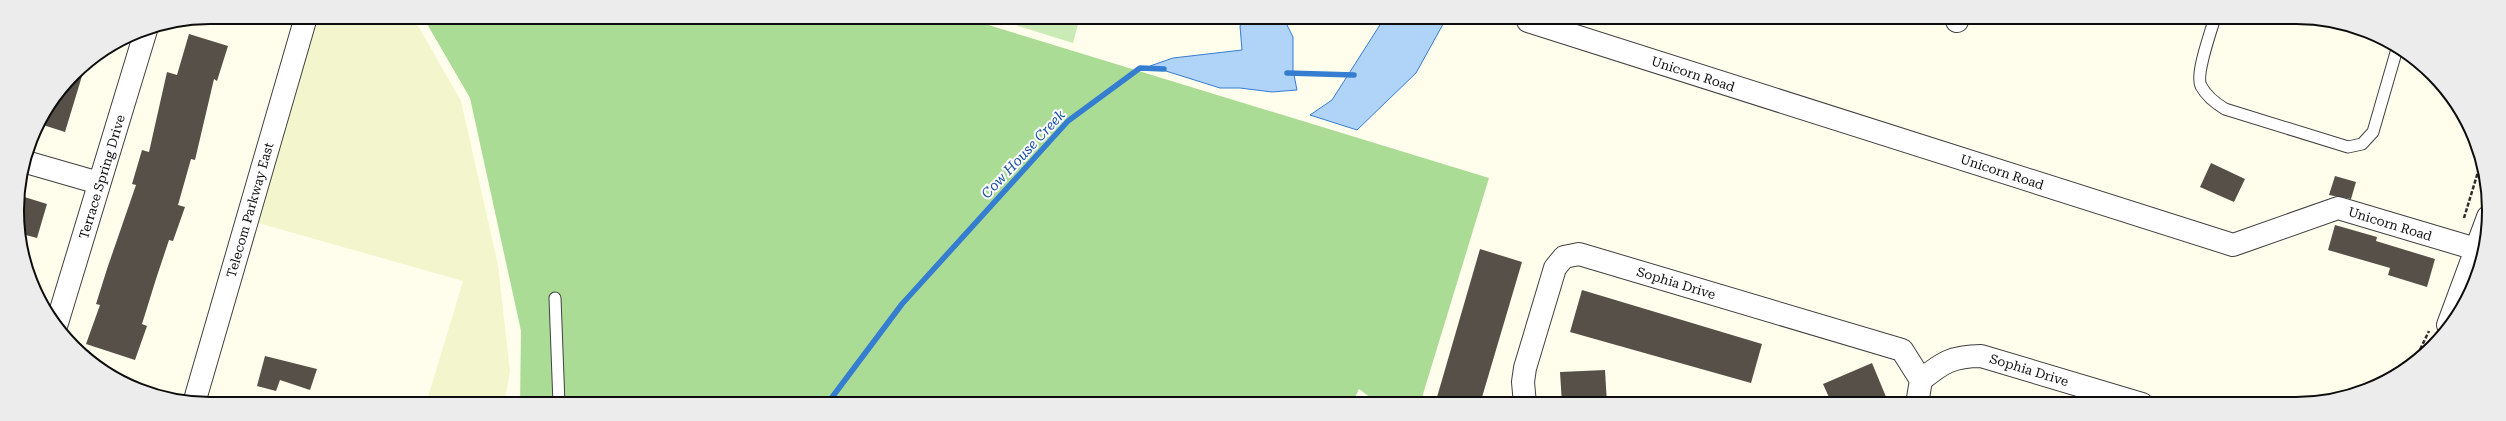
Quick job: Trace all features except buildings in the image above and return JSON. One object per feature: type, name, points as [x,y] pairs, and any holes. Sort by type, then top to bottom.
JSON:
[{"type":"street","name":"Telecom Parkway East","points":[[196,397],[304,24]]},
{"type":"street","name":"Unicorn Road","points":[[1537,24],[2233,245],[2338,208],[2476,249]]},
{"type":"street","name":"Terrace Spring Drive","points":[[58,318],[144,36]]},
{"type":"street","points":[[30,163],[100,183]]},
{"type":"street","points":[[2454,309],[2479,241]]},
{"type":"street","name":"Sophia Drive","points":[[1524,397],[1523,382],[1525,368],[1555,268],[1564,257],[1579,254],[1902,350],[1921,380],[1947,360],[1965,356],[1980,356],[2118,397]]},
{"type":"street","points":[[1918,397],[1921,380]]},
{"type":"lane","points":[[2213,24],[2200,70],[2200,85],[2211,100],[2225,109],[2348,147],[2362,144],[2374,132],[2396,53]]},
{"type":"lane","points":[[555,298],[559,397]]},
{"type":"path","points":[[2462,225],[2478,173]]},
{"type":"green space","points":[[316,24],[417,24],[461,101],[498,265],[510,371],[505,397],[428,397],[463,281],[258,223]]},
{"type":"green space","points":[[427,24],[985,24],[1489,178],[1422,397],[1370,397],[1359,389],[1355,397],[520,397],[521,331],[470,98]]},
{"type":"green space","points":[[1012,24],[1078,24],[1073,43]]},
{"type":"water","points":[[1241,24],[1286,24],[1293,37],[1293,70],[1297,90],[1272,92],[1240,88],[1220,88],[1150,66],[1173,58],[1242,50]]},
{"type":"water","points":[[1381,24],[1443,24],[1416,73],[1357,130],[1310,115],[1332,100]]},
{"type":"waterway","name":"Cow House Creek","points":[[832,397],[902,304],[1068,121],[1140,68],[1164,69]]},
{"type":"waterway","name":"Cow House Creek","points":[[1287,73],[1354,75]]}]
